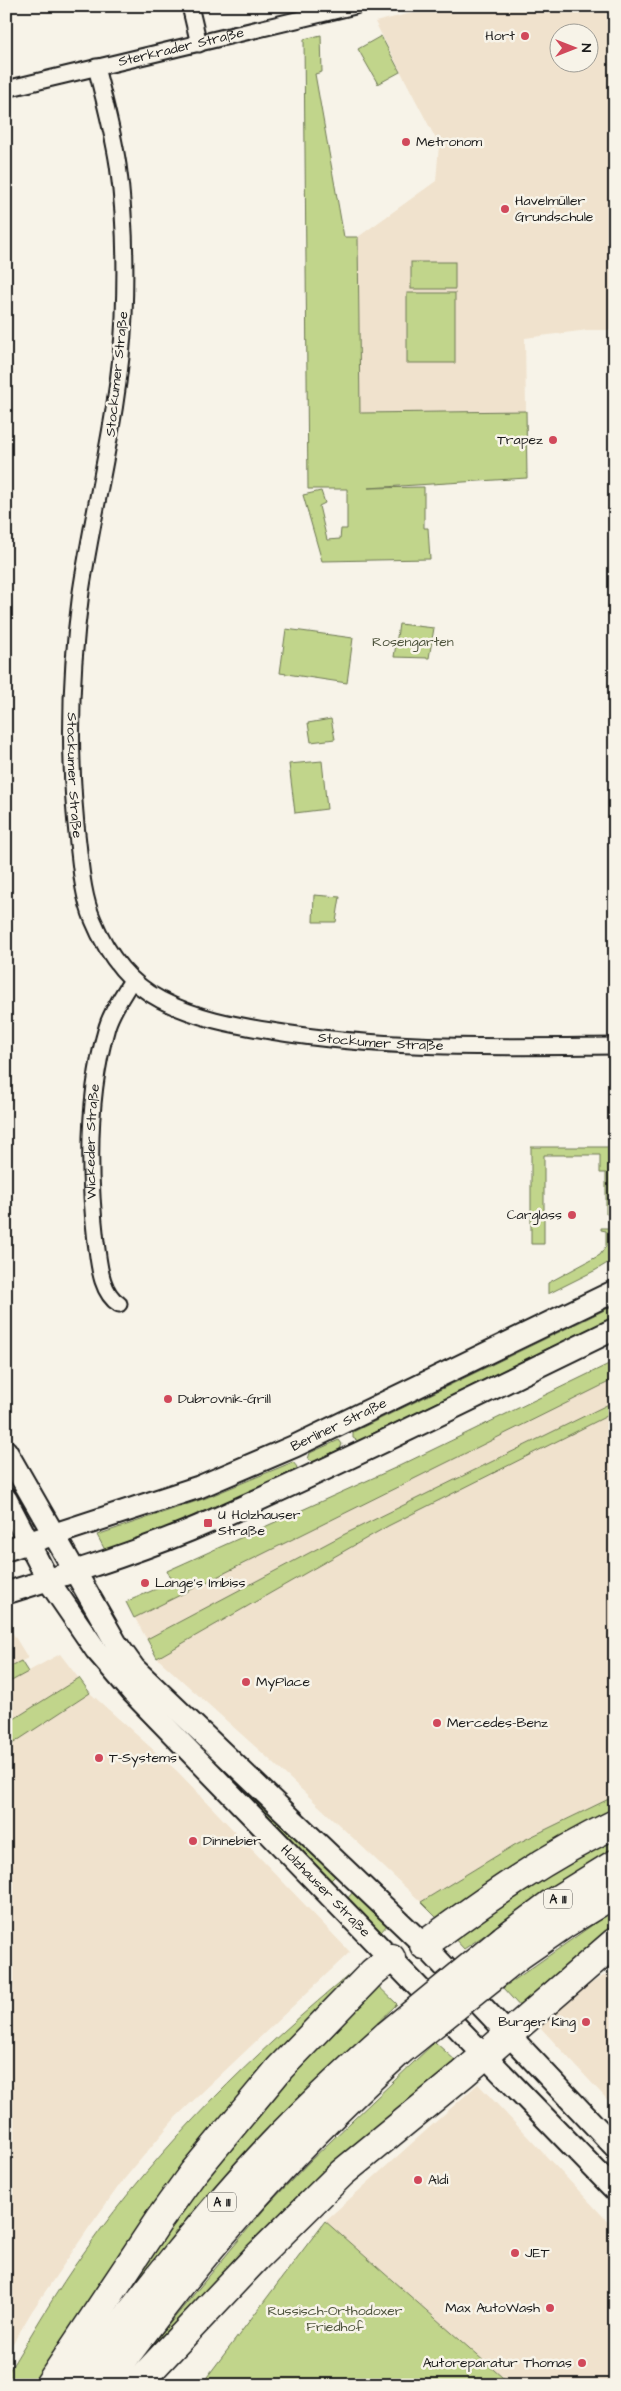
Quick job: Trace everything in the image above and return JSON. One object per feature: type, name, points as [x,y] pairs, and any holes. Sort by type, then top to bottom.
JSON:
[{"type":"highway","points":[[424,1945],[516,1880],[572,1844],[615,1824]]},
{"type":"highway","name":"A 111","points":[[75,2385],[144,2295],[272,2146],[331,2085],[394,2042],[510,1948],[552,1903],[615,1864]]},
{"type":"highway","name":"A 111","points":[[510,1948],[566,1923],[615,1893]]},
{"type":"highway","points":[[136,2385],[256,2258],[342,2173],[485,2055],[615,1942]]},
{"type":"highway","points":[[49,2385],[159,2220],[193,2173],[280,2068],[373,1972],[391,1958]]},
{"type":"highway","name":"A 111","points":[[104,2385],[152,2321],[235,2218],[316,2131],[394,2042]]},
{"type":"main road","name":"Berliner Straße","points":[[6,1550],[199,1487],[295,1446],[615,1291]]},
{"type":"main road","points":[[6,1593],[75,1571],[208,1523],[615,1329]]},
{"type":"main road","name":"Holzhauser Straße","points":[[6,1451],[116,1644],[134,1668],[424,1945],[615,2147]]},
{"type":"main road","name":"Holzhauser Straße","points":[[6,1499],[48,1580],[96,1650],[133,1693],[615,2190]]},
{"type":"main road","points":[[391,1958],[424,1945]]},
{"type":"street","points":[[190,6],[199,44]]},
{"type":"street","name":"Sterkrader Straße","points":[[6,89],[356,6]]},
{"type":"street","name":"Stockumer Straße","points":[[96,67],[118,168],[124,224],[124,317],[117,398],[81,594],[74,677],[72,746],[76,832],[88,906],[103,942],[114,961],[132,980],[157,998],[192,1015],[300,1036],[434,1047],[615,1046]]},
{"type":"street","name":"Wickeder Straße","points":[[119,1304],[108,1292],[99,1261],[91,1202],[91,1136],[97,1076],[107,1027],[114,1010],[132,980]]},
{"type":"shaded area","name":"Havelmüller Grundschule","points":[[440,6],[606,6],[612,117],[613,330],[588,330],[525,338],[526,411],[360,413],[358,237],[436,181],[439,145],[375,22]]},
{"type":"shaded area","points":[[615,1361],[615,1796],[516,1844],[421,1902],[269,1759],[157,1658],[126,1602],[172,1582],[167,1571],[395,1468]]},
{"type":"shaded area","points":[[12,1632],[28,1658],[22,1661],[27,1672],[60,1654],[90,1693],[178,1772],[350,1952],[176,2117],[121,2183],[90,2226],[32,2311],[6,2355],[6,1633]]},
{"type":"shaded area","points":[[615,1969],[615,2108],[539,2026],[577,1992]]},
{"type":"shaded area","points":[[478,2084],[615,2229],[614,2385],[511,2385],[325,2221]]},
{"type":"green space","points":[[321,35],[322,72],[315,74],[344,237],[358,237],[360,413],[526,411],[527,478],[368,488],[424,487],[424,528],[428,528],[430,559],[322,561],[303,495],[321,491],[325,503],[319,506],[327,540],[340,539],[341,529],[347,529],[347,489],[308,489],[304,39]]},
{"type":"green space","points":[[381,36],[400,72],[378,84],[358,49]]},
{"type":"green space","points":[[411,262],[455,262],[455,289],[411,289]]},
{"type":"green space","points":[[407,293],[455,293],[455,363],[407,363]]},
{"type":"green space","name":"Rosengarten","points":[[399,624],[434,628],[429,658],[394,657]]},
{"type":"green space","points":[[286,629],[353,638],[347,683],[280,673]]},
{"type":"green space","points":[[331,719],[335,739],[311,742],[308,723]]},
{"type":"green space","points":[[322,761],[327,809],[295,813],[289,764]]},
{"type":"green space","points":[[314,895],[340,897],[336,922],[313,922]]},
{"type":"green space","points":[[531,1147],[615,1147],[615,1213],[606,1214],[606,1173],[600,1173],[600,1155],[544,1155],[544,1244],[531,1244]]},
{"type":"green space","points":[[601,1228],[615,1228],[614,1259],[548,1294],[548,1283],[600,1255],[606,1246],[606,1231],[601,1230]]},
{"type":"green space","points":[[615,1305],[615,1316],[358,1441],[353,1438],[353,1432]]},
{"type":"green space","points":[[615,1361],[615,1379],[134,1618],[126,1602],[172,1582],[167,1571],[395,1468]]},
{"type":"green space","points":[[615,1401],[615,1412],[388,1526],[157,1658],[147,1639],[343,1535]]},
{"type":"green space","points":[[339,1440],[342,1444],[340,1449],[313,1462],[308,1459],[310,1453]]},
{"type":"green space","points":[[293,1462],[297,1467],[294,1473],[177,1524],[105,1550],[97,1535],[206,1498]]},
{"type":"green space","points":[[21,1661],[28,1672],[6,1684],[6,1662],[9,1667]]},
{"type":"green space","points":[[79,1678],[90,1693],[6,1748],[6,1724]]},
{"type":"green space","points":[[152,1699],[338,1873],[329,1882]]},
{"type":"green space","points":[[615,1796],[615,1814],[441,1922],[421,1902],[516,1844]]},
{"type":"green space","points":[[615,1834],[615,1851],[535,1901],[464,1949],[452,1936]]},
{"type":"green space","points":[[354,1891],[390,1922],[379,1934],[346,1900]]},
{"type":"green space","points":[[615,1909],[615,1931],[523,2010],[503,1988]]},
{"type":"green space","points":[[355,1970],[353,1977],[41,2385],[6,2385],[6,2376],[64,2282],[114,2212],[145,2174],[177,2137],[245,2067]]},
{"type":"green space","points":[[375,1983],[397,2004],[282,2117],[114,2313],[111,2311],[240,2130]]},
{"type":"green space","points":[[435,2042],[457,2062],[145,2360],[142,2357],[267,2206],[310,2161]]},
{"type":"green space","name":"Russisch-Orthodoxer Friedhof","points":[[325,2221],[511,2385],[201,2385]]},
{"type":"place","name":"Hort","points":[[525,36]]},
{"type":"place","name":"Metronom","points":[[406,142]]},
{"type":"place","name":"Havelmüller Grundschule","points":[[505,209]]},
{"type":"place","name":"Trapez","points":[[553,440]]},
{"type":"place","name":"Carglass","points":[[572,1215]]},
{"type":"place","name":"Dubrovnik-Grill","points":[[168,1399]]},
{"type":"place","name":"U Holzhauser Straße","points":[[208,1523]]},
{"type":"place","name":"Lange’s Imbiss","points":[[145,1583]]},
{"type":"place","name":"MyPlace","points":[[246,1682]]},
{"type":"place","name":"Mercedes-Benz","points":[[437,1723]]},
{"type":"place","name":"T-Systems","points":[[99,1758]]},
{"type":"place","name":"Dinnebier","points":[[193,1841]]},
{"type":"place","name":"Burger King","points":[[586,2022]]},
{"type":"place","name":"Aldi","points":[[418,2180]]},
{"type":"place","name":"JET","points":[[515,2253]]},
{"type":"place","name":"Max AutoWash","points":[[550,2308]]},
{"type":"place","name":"Autoreparatur Thomas","points":[[582,2363]]}]
